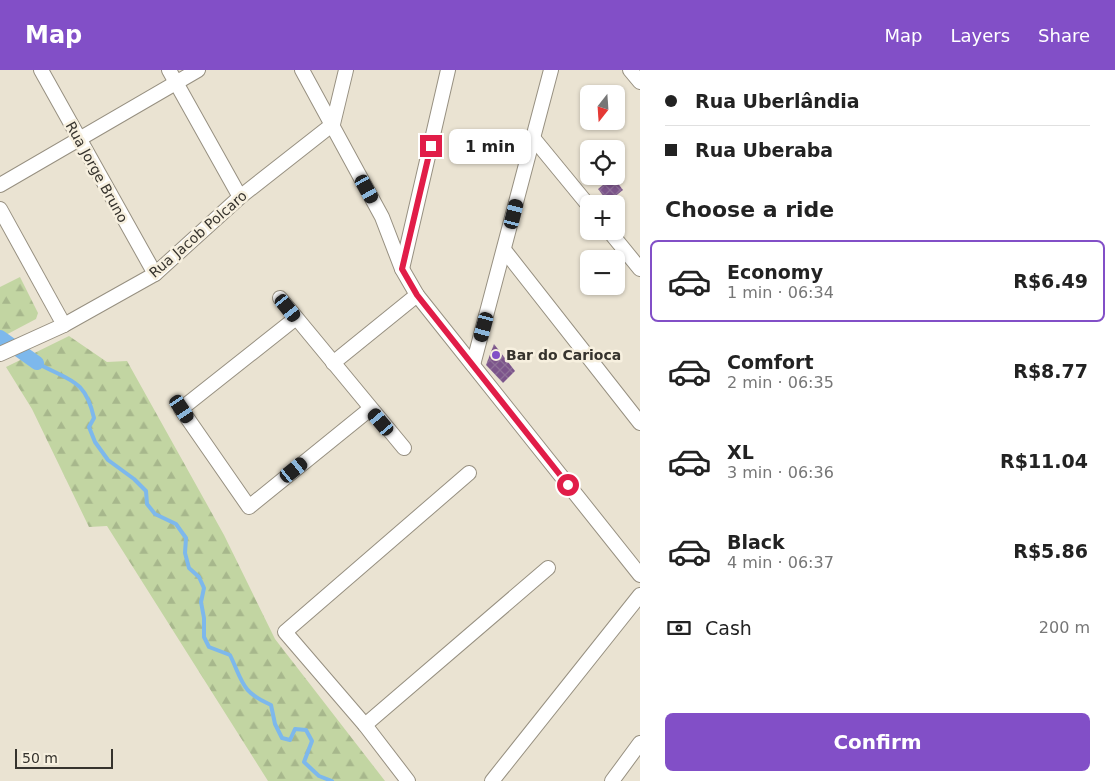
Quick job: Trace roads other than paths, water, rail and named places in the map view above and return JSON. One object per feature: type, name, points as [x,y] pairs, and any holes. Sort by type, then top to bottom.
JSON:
[{"type":"street","name":"Rua Jorge Bruno","points":[[41,70],[155,274]]},
{"type":"street","points":[[169,70],[240,198]]},
{"type":"street","points":[[0,185],[198,70]]},
{"type":"street","points":[[302,70],[333,124],[382,218],[402,269],[417,295],[640,575]]},
{"type":"street","points":[[333,124],[346,70]]},
{"type":"street","points":[[402,269],[448,70]]},
{"type":"street","points":[[473,365],[505,251],[551,70]]},
{"type":"street","points":[[630,70],[640,82]]},
{"type":"street","name":"Rua Jacob Polcaro","points":[[0,354],[64,326],[155,274],[240,198],[333,124]]},
{"type":"street","points":[[534,139],[580,195]]},
{"type":"street","points":[[0,209],[64,326]]},
{"type":"street","points":[[382,218],[391,226],[400,229],[408,228],[413,222]]},
{"type":"street","points":[[616,240],[640,269]]},
{"type":"street","points":[[505,251],[640,423]]},
{"type":"street","points":[[333,363],[417,295]]},
{"type":"street","points":[[280,298],[404,448]]},
{"type":"street","points":[[296,318],[182,409],[249,508],[370,409]]},
{"type":"street","points":[[408,781],[365,725],[285,632],[469,473]]},
{"type":"street","points":[[365,725],[548,568]]},
{"type":"street","points":[[492,781],[640,595]]},
{"type":"street","points":[[612,781],[640,743]]},
{"type":"waterway","points":[[0,337],[37,363]]},
{"type":"waterway","points":[[37,363],[74,382],[86,395],[94,418],[89,427],[95,442],[108,460],[134,479],[146,491],[147,504],[155,514],[176,524],[186,538],[185,553],[189,568],[199,577],[204,588],[201,602],[204,618],[204,637],[209,647],[230,655],[248,691],[271,705],[275,724],[282,738],[290,740],[295,729],[306,730],[312,741],[304,762],[319,776],[332,781]]},
{"type":"place","name":"Bar do Carioca","points":[[496,355]]}]
